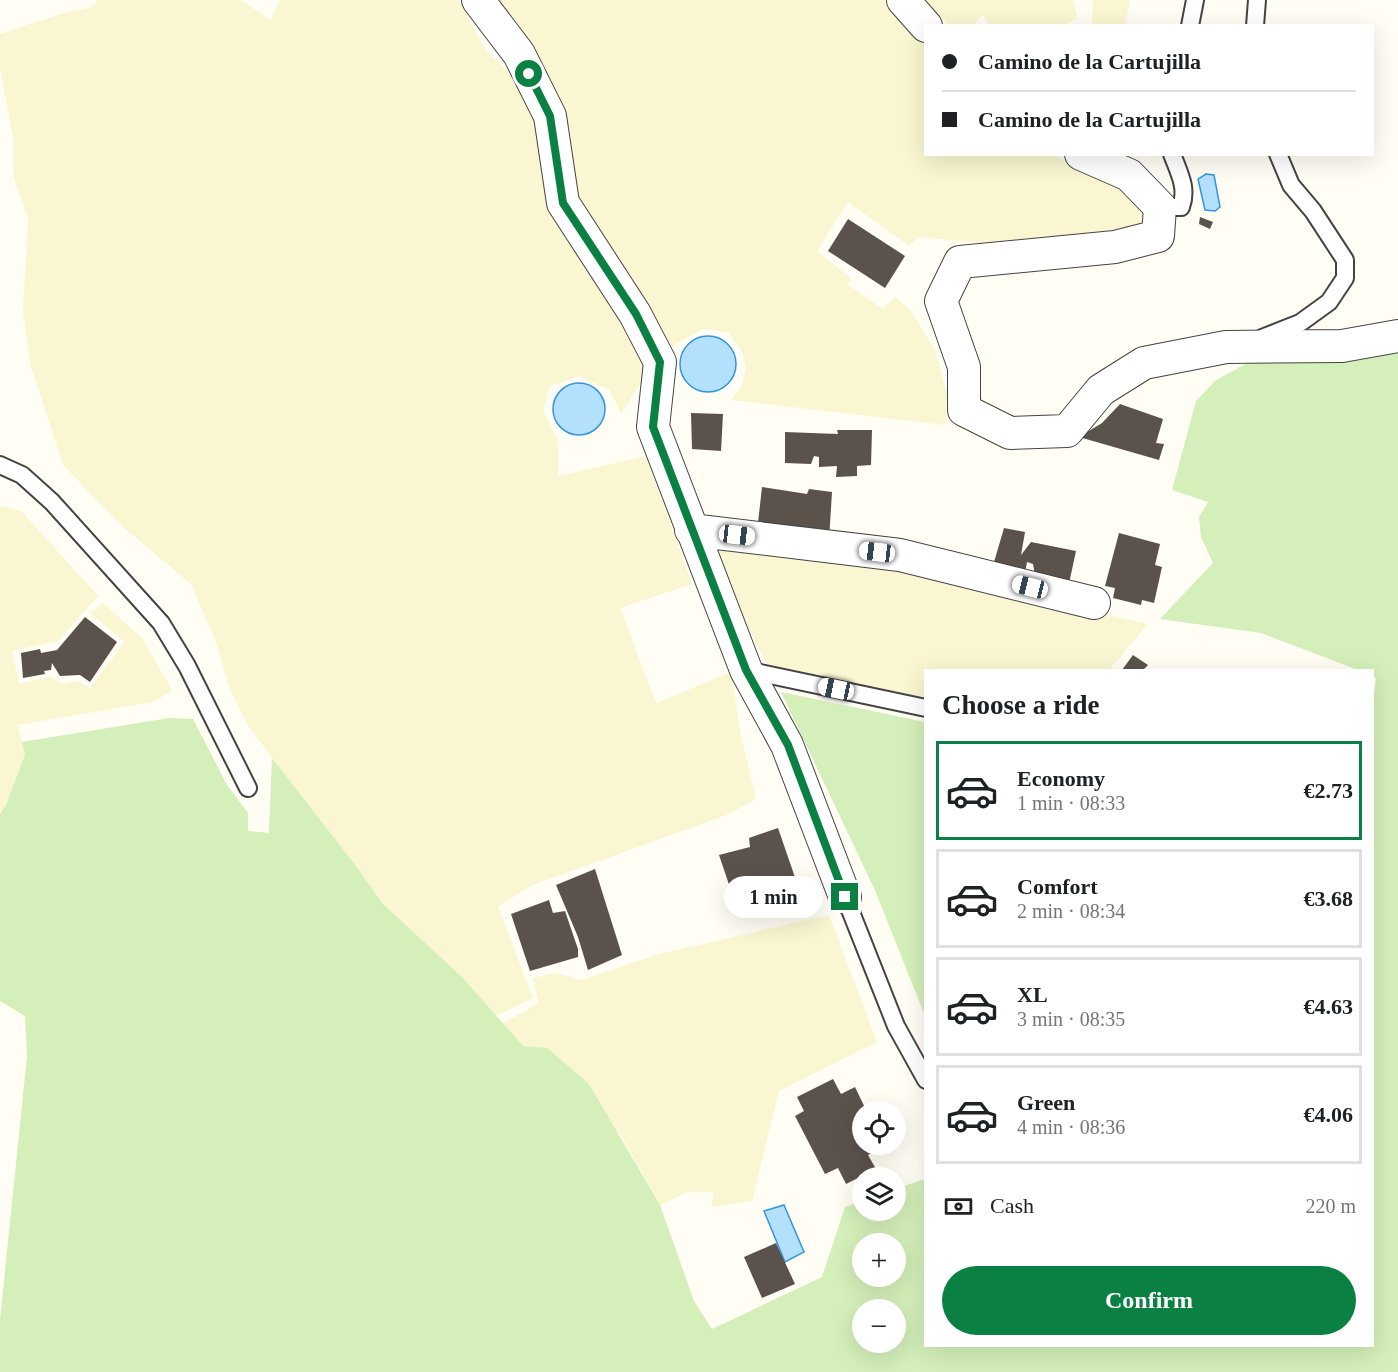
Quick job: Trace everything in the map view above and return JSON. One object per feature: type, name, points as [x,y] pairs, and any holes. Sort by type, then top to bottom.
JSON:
[{"type":"street","points":[[478,0],[519,54],[550,116],[563,203],[636,314],[660,362],[653,427],[746,670],[788,745],[845,897]]},
{"type":"street","points":[[903,0],[924,24]]},
{"type":"street","points":[[1086,156],[1130,175],[1160,207],[1158,236],[1115,248],[960,262],[941,301],[964,367],[964,410],[1010,434],[1066,431],[1101,390],[1144,363],[1226,347],[1342,346],[1398,336]]},
{"type":"street","points":[[691,530],[900,555],[1094,603]]},
{"type":"lane","points":[[1190,24],[1195,0]]},
{"type":"lane","points":[[1255,24],[1257,0]]},
{"type":"lane","points":[[1160,207],[1181,207],[1184,199],[1184,184],[1174,156]]},
{"type":"lane","points":[[1226,347],[1266,337],[1300,323],[1329,302],[1345,278],[1345,260],[1313,211],[1291,185],[1279,156]]},
{"type":"lane","points":[[0,465],[22,475],[52,502],[162,623],[187,666],[248,788]]},
{"type":"lane","points":[[746,670],[924,708]]},
{"type":"lane","points":[[845,897],[896,1026],[924,1076]]},
{"type":"shaded area","points":[[98,0],[240,0],[271,20],[280,0],[459,0],[486,51],[505,68],[543,123],[651,366],[621,414],[610,390],[579,376],[550,386],[543,410],[558,442],[558,476],[646,456],[692,584],[620,608],[656,703],[731,672],[741,736],[756,799],[729,814],[530,886],[498,907],[533,998],[496,1016],[463,978],[382,903],[247,724],[230,689],[215,639],[191,584],[123,527],[63,465],[31,366],[23,312],[28,219],[14,178],[13,136],[0,68],[0,34],[64,13],[92,7]]},
{"type":"shaded area","points":[[494,0],[886,0],[924,40],[924,156],[1054,156],[1128,185],[1152,211],[1148,229],[1047,241],[981,243],[919,237],[909,246],[848,202],[817,251],[851,278],[848,285],[883,309],[895,297],[911,311],[935,350],[947,395],[945,425],[731,400],[742,385],[746,368],[742,352],[728,332],[703,329],[672,346],[577,201],[570,130],[557,91],[536,53]]},
{"type":"shaded area","points":[[924,0],[1073,0],[1077,18],[1066,24],[988,24],[983,15],[974,24],[948,24]]},
{"type":"shaded area","points":[[1093,0],[1130,0],[1125,24],[1092,24]]},
{"type":"shaded area","points":[[0,506],[21,511],[98,596],[58,641],[12,651],[19,684],[49,677],[65,684],[78,681],[90,688],[125,642],[90,613],[103,603],[142,638],[172,690],[154,702],[17,725],[26,755],[6,805],[0,814]]},
{"type":"shaded area","points":[[715,543],[833,554],[1148,624],[1110,669],[924,669],[924,697],[769,667],[739,612]]},
{"type":"shaded area","points":[[829,915],[877,1042],[779,1091],[752,1201],[712,1207],[713,1192],[687,1192],[660,1205],[622,1137],[547,1048],[523,1046],[502,1024],[539,1003],[533,978],[555,973],[582,980],[659,954]]},
{"type":"green space","points":[[1398,349],[1398,1372],[0,1372],[0,1320],[27,1056],[25,1016],[0,1001],[0,814],[6,805],[25,755],[22,742],[169,718],[193,719],[227,785],[248,813],[248,831],[269,833],[272,758],[382,903],[463,978],[523,1046],[547,1048],[589,1084],[660,1205],[694,1301],[712,1329],[822,1277],[845,1207],[852,1205],[852,1221],[906,1221],[906,1186],[924,1179],[924,1347],[1374,1347],[1374,696],[1376,678],[1374,669],[1355,669],[1261,633],[1160,619],[1213,563],[1201,537],[1199,517],[1208,502],[1172,490],[1196,401],[1215,381],[1247,363],[1298,356]]},
{"type":"green space","points":[[781,692],[924,722],[924,1013],[874,888]]},
{"type":"water","points":[[1206,174],[1214,175],[1220,207],[1215,211],[1205,210],[1198,179]]},
{"type":"water","points":[[702,336],[714,336],[728,344],[736,358],[734,375],[728,384],[714,392],[702,392],[685,380],[680,370],[680,358],[692,341]]},
{"type":"water","points":[[574,383],[584,383],[598,390],[605,409],[598,428],[584,435],[574,435],[564,431],[557,424],[553,414],[553,404],[557,394],[564,387]]},
{"type":"water","points":[[784,1205],[804,1252],[785,1262],[764,1211]]},
{"type":"building","points":[[1200,217],[1213,222],[1210,229],[1199,224]]},
{"type":"building","points":[[848,219],[905,256],[885,288],[828,251]]},
{"type":"building","points":[[1120,404],[1163,419],[1156,443],[1164,444],[1159,460],[1079,437],[1102,423]]},
{"type":"building","points":[[691,413],[723,414],[721,451],[692,449]]},
{"type":"building","points":[[837,430],[872,430],[871,465],[857,466],[857,476],[836,477],[837,466],[819,467],[819,457],[814,456],[811,464],[785,463],[785,432],[838,434]]},
{"type":"building","points":[[762,487],[807,494],[809,489],[832,492],[829,540],[758,523]]},
{"type":"building","points":[[1004,528],[1025,532],[1021,555],[1031,542],[1076,551],[1068,588],[1036,581],[1033,564],[1027,562],[1024,578],[992,569]]},
{"type":"building","points":[[1119,533],[1160,544],[1155,565],[1162,567],[1154,603],[1142,600],[1141,605],[1113,598],[1115,588],[1105,586]]},
{"type":"building","points":[[85,617],[117,642],[90,682],[80,675],[60,676],[52,663],[51,670],[44,671],[45,674],[23,678],[21,653],[40,649],[41,653],[57,650]]},
{"type":"building","points":[[1133,655],[1148,665],[1144,669],[1123,669]]},
{"type":"building","points":[[778,828],[799,889],[775,896],[775,902],[739,914],[719,855],[750,847],[749,838]]},
{"type":"building","points":[[595,869],[622,955],[588,970],[578,937],[556,885]]},
{"type":"building","points":[[549,900],[553,913],[565,911],[578,949],[578,957],[530,971],[511,914]]},
{"type":"building","points":[[833,1079],[841,1094],[855,1087],[862,1101],[852,1101],[852,1155],[868,1155],[875,1167],[852,1167],[852,1181],[846,1184],[838,1168],[825,1174],[795,1116],[804,1111],[797,1097]]},
{"type":"building","points":[[776,1243],[795,1284],[762,1298],[744,1257]]},
{"type":"route","points":[[529,74],[550,116],[563,203],[636,314],[660,362],[653,427],[746,670],[788,745],[845,897]]}]
